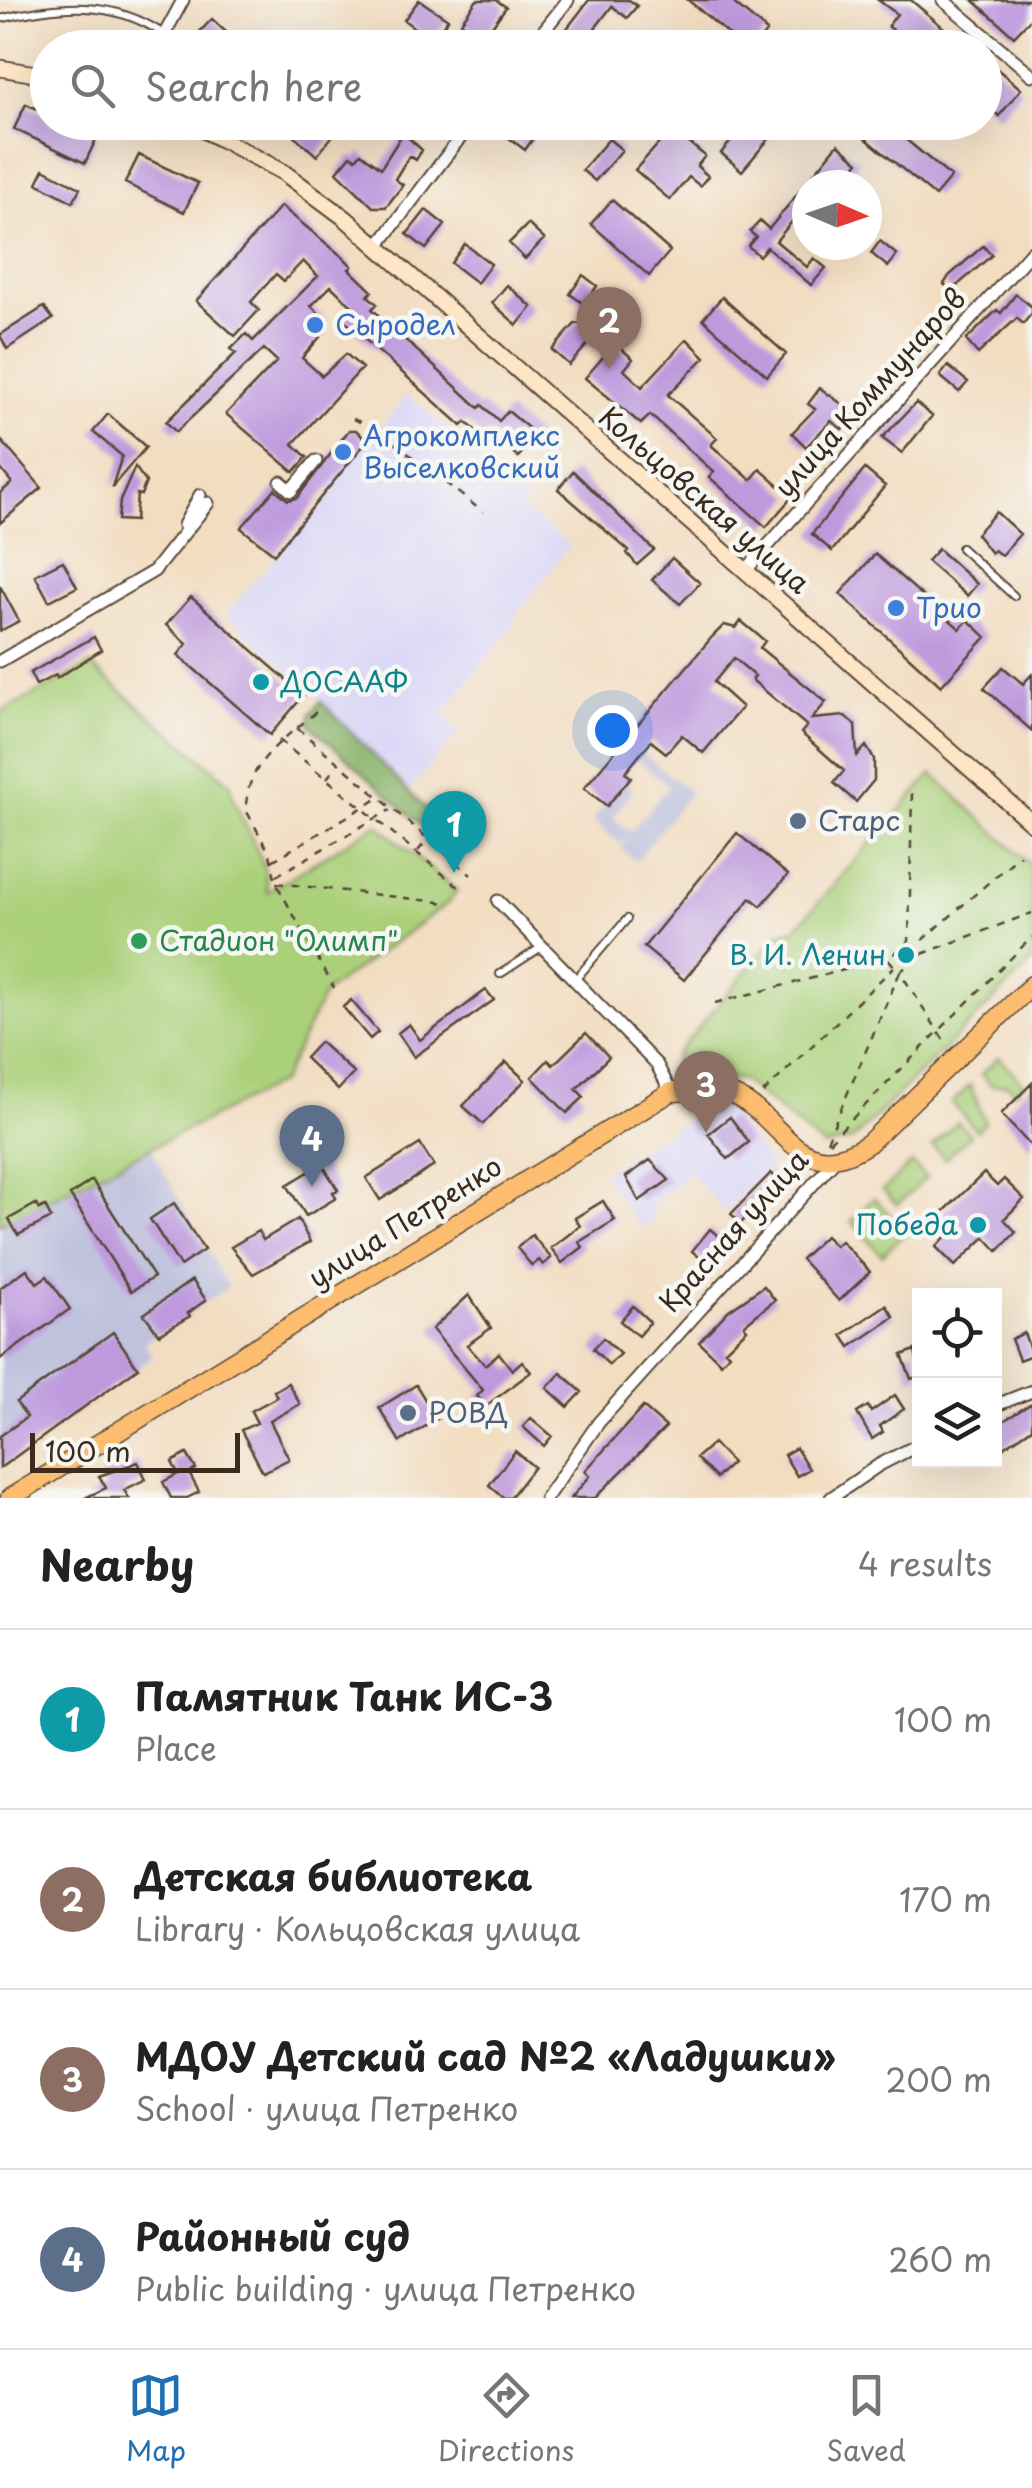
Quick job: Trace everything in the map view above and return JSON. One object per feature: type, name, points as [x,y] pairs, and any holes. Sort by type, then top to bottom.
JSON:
[{"type":"main road","points":[[0,68],[30,73]]},
{"type":"main road","name":"Кольцовская улица","points":[[223,140],[283,172],[378,246],[1032,823]]},
{"type":"main road","name":"Красная улица","points":[[835,1160],[869,1143],[1032,985]]},
{"type":"main road","points":[[671,1092],[726,1092],[760,1113],[795,1148],[835,1160]]},
{"type":"main road","name":"улица Петренко","points":[[10,1498],[671,1092]]},
{"type":"street","points":[[164,30],[183,0]]},
{"type":"street","points":[[544,30],[568,0]]},
{"type":"street","points":[[943,0],[979,30]]},
{"type":"street","points":[[1002,50],[1032,75]]},
{"type":"street","points":[[378,246],[458,140]]},
{"type":"street","name":"улица Коммунаров","points":[[747,570],[1032,251]]},
{"type":"street","points":[[281,482],[291,491],[316,461]]},
{"type":"street","points":[[0,661],[154,571],[204,499]]},
{"type":"street","points":[[498,901],[657,1064],[671,1092]]},
{"type":"street","name":"Красная улица","points":[[546,1498],[598,1422],[835,1160]]},
{"type":"street","points":[[1002,1403],[1032,1391]]},
{"type":"street","points":[[831,1498],[912,1449]]},
{"type":"lane","points":[[0,18],[83,2],[119,3],[143,14],[158,30]]},
{"type":"lane","points":[[961,548],[1014,596]]},
{"type":"lane","points":[[574,981],[627,919]]},
{"type":"lane","points":[[500,974],[540,948]]},
{"type":"path","points":[[353,419],[377,429],[483,512]]},
{"type":"path","points":[[316,712],[277,740],[257,767],[246,796],[249,820],[272,861],[276,883],[334,988]]},
{"type":"path","points":[[297,728],[471,874]]},
{"type":"path","points":[[277,740],[460,888]]},
{"type":"path","points":[[327,778],[338,764]]},
{"type":"path","points":[[912,794],[909,941],[920,954]]},
{"type":"path","points":[[272,861],[378,798]]},
{"type":"path","points":[[276,876],[392,809]]},
{"type":"path","points":[[324,830],[332,844]]},
{"type":"path","points":[[418,853],[428,839]]},
{"type":"path","points":[[915,947],[1020,855]]},
{"type":"path","points":[[276,883],[448,903]]},
{"type":"path","points":[[1032,913],[920,954],[900,972],[824,1147],[1032,937]]},
{"type":"path","points":[[715,1004],[888,958],[909,941]]},
{"type":"path","points":[[888,958],[948,1046]]},
{"type":"path","points":[[761,1095],[894,966]]},
{"type":"shaded area","points":[[408,395],[526,500],[520,507],[570,545],[511,621],[514,625],[443,713],[459,732],[407,794],[321,701],[226,614],[334,492],[328,486]]},
{"type":"shaded area","points":[[642,753],[690,792],[636,861],[621,848],[630,837],[620,844],[592,820],[626,783],[633,789],[613,818],[630,832],[669,786],[637,759]]},
{"type":"shaded area","points":[[720,1099],[771,1167],[724,1212],[689,1172],[649,1207],[655,1217],[640,1228],[602,1173]]},
{"type":"shaded area","points":[[149,1145],[228,1287],[144,1343],[153,1356],[0,1468],[0,1224]]},
{"type":"green space","name":"Стадион \"Олимп\"","points":[[90,665],[230,783],[262,864],[267,892],[377,824],[457,891],[448,903],[325,992],[281,1082],[0,1224],[0,713]]},
{"type":"green space","points":[[321,701],[460,844],[452,853],[310,725],[311,714]]},
{"type":"green space","points":[[932,774],[1032,866],[1032,962],[852,1140],[824,1147],[742,1080],[690,1075],[675,1062],[675,1055],[778,934],[795,929]]},
{"type":"green space","points":[[999,1057],[1023,1083],[1015,1092],[1007,1084],[992,1086],[981,1074]]},
{"type":"green space","points":[[970,1085],[985,1122],[977,1131],[952,1103]]},
{"type":"green space","points":[[958,1122],[970,1135],[945,1159],[932,1146]]},
{"type":"green space","points":[[912,1163],[926,1178],[897,1205],[883,1190]]},
{"type":"green space","points":[[874,1198],[906,1232],[882,1255],[851,1221]]},
{"type":"building","points":[[419,0],[448,19],[440,30],[417,30],[404,20]]},
{"type":"building","points":[[477,0],[496,0],[506,7],[491,30],[472,30],[461,22]]},
{"type":"building","points":[[589,0],[629,0],[637,6],[627,18],[612,6],[594,30],[566,30]]},
{"type":"building","points":[[688,0],[730,0],[766,30],[724,30]]},
{"type":"building","points":[[878,0],[911,0],[946,30],[893,30],[888,26],[897,14]]},
{"type":"building","points":[[973,0],[1032,0],[1032,17],[1014,36]]},
{"type":"building","points":[[212,19],[223,30],[202,30]]},
{"type":"building","points":[[1002,73],[1021,89],[1002,112]]},
{"type":"building","points":[[26,104],[30,106],[30,137],[14,129]]},
{"type":"building","points":[[37,140],[96,140],[85,163]]},
{"type":"building","points":[[299,140],[329,140],[317,156]]},
{"type":"building","points":[[399,140],[411,140],[422,150],[416,160],[409,156],[395,179],[403,185],[386,207],[373,207],[337,172],[351,155],[356,159],[361,153],[381,168]]},
{"type":"building","points":[[512,140],[532,140],[525,150]]},
{"type":"building","points":[[608,140],[622,150],[595,181],[582,170]]},
{"type":"building","points":[[686,140],[705,156],[697,166],[708,176],[700,186],[689,177],[670,200],[635,170],[661,141]]},
{"type":"building","points":[[732,140],[768,140],[742,171],[721,153]]},
{"type":"building","points":[[868,140],[907,140],[951,177],[935,196]]},
{"type":"building","points":[[838,144],[859,162],[852,170],[817,170]]},
{"type":"building","points":[[139,155],[198,183],[184,212],[125,183]]},
{"type":"building","points":[[44,169],[80,188],[73,202],[37,183]]},
{"type":"building","points":[[612,200],[670,251],[649,276],[591,224]]},
{"type":"building","points":[[792,201],[792,222],[776,241],[792,254],[792,260],[807,267],[816,260],[826,268],[811,285],[767,247],[759,256],[748,246],[756,237],[750,232],[760,221],[769,229]]},
{"type":"building","points":[[281,206],[352,266],[349,269],[372,291],[368,296],[377,304],[372,309],[479,408],[482,405],[499,421],[508,411],[538,436],[518,457],[490,432],[484,438],[466,422],[462,426],[341,318],[352,306],[331,286],[311,306],[325,319],[326,330],[302,358],[322,376],[346,354],[362,368],[293,444],[307,457],[294,472],[226,414],[277,361],[264,349],[176,432],[166,422],[236,353],[231,349],[246,334],[253,341],[318,276],[303,261],[284,281],[276,274],[251,302],[259,310],[235,336],[196,301]]},
{"type":"building","points":[[426,210],[445,225],[426,249],[407,234]]},
{"type":"building","points":[[528,224],[544,239],[525,259],[509,243]]},
{"type":"building","points":[[882,243],[897,255],[888,267],[880,260]]},
{"type":"building","points":[[465,244],[491,264],[477,283],[451,263]]},
{"type":"building","points":[[983,246],[992,255],[951,291],[944,284],[949,276]]},
{"type":"building","points":[[583,275],[597,286],[590,296],[607,311],[602,317],[570,294]]},
{"type":"building","points":[[507,285],[532,307],[517,325],[492,303]]},
{"type":"building","points":[[1016,294],[1032,307],[1032,313],[1023,324],[1017,318],[978,354],[966,340],[997,310],[1001,313]]},
{"type":"building","points":[[722,297],[786,354],[767,376],[703,319]]},
{"type":"building","points":[[44,307],[53,319],[7,349],[0,335]]},
{"type":"building","points":[[609,321],[569,365],[552,350],[575,324]]},
{"type":"building","points":[[687,339],[705,357],[668,395],[717,438],[711,445],[751,480],[760,469],[792,497],[766,527],[709,477],[714,472],[650,415],[641,424],[585,378],[615,343],[633,359],[624,370],[642,387]]},
{"type":"building","points":[[948,366],[968,382],[959,392],[940,376]]},
{"type":"building","points":[[820,388],[854,413],[842,429],[831,421],[806,447],[792,433],[815,409],[808,404]]},
{"type":"building","points":[[916,403],[932,416],[902,453],[882,438]]},
{"type":"building","points":[[108,414],[146,447],[112,487],[122,456],[93,432]]},
{"type":"building","points":[[349,430],[356,430],[367,441],[274,554],[241,528],[275,489],[288,500],[297,498]]},
{"type":"building","points":[[0,439],[42,488],[0,523],[0,493],[12,483],[0,468]]},
{"type":"building","points":[[135,467],[146,482],[141,495],[137,494],[135,521],[118,520],[120,501]]},
{"type":"building","points":[[865,469],[885,486],[832,551],[812,534]]},
{"type":"building","points":[[573,471],[654,550],[637,565],[629,551],[558,489]]},
{"type":"building","points":[[996,512],[1020,534],[1001,555],[994,550],[991,553],[976,534]]},
{"type":"building","points":[[938,549],[977,584],[967,596],[927,561]]},
{"type":"building","name":"Трио","points":[[875,554],[960,629],[968,620],[986,637],[941,686],[840,594]]},
{"type":"building","points":[[672,558],[700,583],[680,604],[652,580]]},
{"type":"building","points":[[63,561],[77,587],[49,601],[35,575]]},
{"type":"building","points":[[0,586],[19,621],[0,631]]},
{"type":"building","name":"ДОСААФ","points":[[191,597],[304,695],[270,735],[178,655],[187,644],[166,625]]},
{"type":"building","points":[[741,621],[765,641],[760,648],[826,702],[812,719],[845,716],[855,725],[857,756],[866,746],[874,759],[874,780],[856,802],[834,783],[844,771],[801,733],[807,726],[752,680],[755,676],[734,658],[714,682],[742,707],[703,753],[682,735],[666,753],[651,741],[625,773],[631,777],[607,806],[584,788],[712,637],[724,625],[736,628]]},
{"type":"building","points":[[94,637],[101,650],[57,678],[56,675],[36,685],[30,673]]},
{"type":"building","points":[[1003,667],[1023,684],[1032,674],[1032,731],[984,688]]},
{"type":"building","points":[[737,833],[788,875],[761,906],[751,898],[684,980],[644,947]]},
{"type":"building","points":[[486,990],[494,1000],[414,1057],[398,1033],[409,1024],[420,1040]]},
{"type":"building","points":[[351,1000],[378,1032],[370,1039],[343,1007]]},
{"type":"building","points":[[586,1033],[609,1057],[576,1089],[584,1097],[567,1113],[532,1077],[548,1060],[553,1065]]},
{"type":"building","points":[[320,1042],[354,1073],[338,1090],[305,1058]]},
{"type":"building","points":[[506,1062],[525,1080],[483,1124],[463,1106]]},
{"type":"building","points":[[1032,1083],[1032,1147],[1001,1114]]},
{"type":"building","points":[[730,1117],[749,1142],[728,1159],[708,1134]]},
{"type":"building","points":[[420,1144],[434,1166],[380,1200],[366,1178]]},
{"type":"building","points":[[650,1160],[669,1180],[639,1201],[626,1177]]},
{"type":"building","points":[[322,1164],[338,1190],[333,1192],[336,1198],[306,1216],[287,1185]]},
{"type":"building","points":[[771,1173],[781,1182],[741,1223],[731,1214]]},
{"type":"building","name":"Победа","points":[[984,1173],[997,1186],[1004,1179],[1024,1199],[1004,1219],[1016,1232],[998,1251],[985,1237],[955,1266],[936,1247],[951,1231],[938,1217]]},
{"type":"building","points":[[92,1180],[154,1277],[131,1291],[70,1195]]},
{"type":"building","points":[[603,1201],[615,1220],[579,1242],[583,1247],[562,1263],[551,1248],[580,1226],[575,1218]]},
{"type":"building","points":[[174,1203],[204,1250],[180,1266],[150,1219]]},
{"type":"building","points":[[36,1204],[39,1209],[45,1206],[51,1218],[18,1235],[9,1219]]},
{"type":"building","points":[[298,1219],[310,1242],[253,1274],[231,1247],[258,1231],[263,1240]]},
{"type":"building","points":[[710,1229],[723,1240],[705,1262],[692,1251]]},
{"type":"building","points":[[532,1235],[551,1258],[543,1265],[539,1260],[532,1266],[517,1248]]},
{"type":"building","points":[[825,1236],[835,1246],[841,1241],[870,1272],[839,1301],[801,1259]]},
{"type":"building","points":[[27,1269],[37,1283],[47,1276],[70,1309],[0,1359],[0,1288]]},
{"type":"building","points":[[192,1280],[206,1300],[188,1313],[190,1316],[159,1334],[144,1314]]},
{"type":"building","points":[[764,1286],[775,1300],[744,1325],[747,1329],[725,1350],[729,1354],[721,1363],[699,1342],[729,1310]]},
{"type":"building","points":[[469,1295],[491,1328],[467,1345],[485,1365],[499,1353],[512,1370],[522,1361],[531,1372],[486,1406],[477,1396],[483,1390],[432,1329]]},
{"type":"building","points":[[886,1305],[894,1317],[850,1347],[842,1335]]},
{"type":"building","points":[[633,1306],[650,1322],[638,1336],[620,1321]]},
{"type":"building","points":[[113,1332],[138,1368],[0,1468],[0,1436],[27,1417],[16,1402]]},
{"type":"building","points":[[1024,1333],[1032,1355],[1019,1360],[1011,1339]]},
{"type":"building","points":[[603,1338],[620,1354],[609,1365],[593,1349]]},
{"type":"building","points":[[912,1351],[912,1379],[911,1379],[902,1355]]},
{"type":"building","points":[[561,1373],[582,1392],[568,1407],[547,1388]]},
{"type":"building","points":[[288,1383],[300,1404],[270,1421],[289,1459],[263,1472],[241,1430],[257,1423],[251,1411],[277,1397],[274,1391]]},
{"type":"building","name":"РОВД","points":[[416,1385],[437,1419],[400,1442],[379,1408]]},
{"type":"building","points":[[895,1395],[904,1409],[880,1426],[883,1432],[872,1439],[857,1413],[868,1406],[871,1412]]},
{"type":"building","points":[[1032,1403],[1032,1428],[1002,1449],[1002,1422]]},
{"type":"building","points":[[643,1407],[666,1427],[595,1498],[571,1498],[590,1476],[585,1471]]},
{"type":"building","points":[[531,1418],[552,1436],[544,1446],[523,1427]]},
{"type":"building","points":[[713,1443],[732,1463],[716,1478],[696,1458]]},
{"type":"building","points":[[796,1448],[809,1469],[797,1476],[784,1455]]},
{"type":"building","points":[[515,1451],[534,1467],[510,1498],[504,1498],[489,1485]]},
{"type":"building","points":[[187,1454],[196,1469],[189,1473],[199,1492],[187,1498],[171,1498],[163,1482],[178,1474],[172,1462]]},
{"type":"building","points":[[138,1462],[146,1479],[124,1490],[129,1498],[85,1498],[106,1488],[99,1476]]},
{"type":"place","name":"Сыродел","points":[[315,325]]},
{"type":"place","name":"Детская библиотека","points":[[609,369]]},
{"type":"place","name":"Агрокомплекс Выселковский","points":[[343,452]]},
{"type":"place","name":"Трио","points":[[896,608]]},
{"type":"place","name":"ДОСААФ","points":[[261,682]]},
{"type":"place","name":"Старс","points":[[798,821]]},
{"type":"place","name":"Памятник Танк ИС-3","points":[[454,873]]},
{"type":"place","name":"Стадион \"Олимп\"","points":[[139,941]]},
{"type":"place","name":"В. И. Ленин","points":[[906,955]]},
{"type":"place","name":"МДОУ Детский сад №2 «Ладушки»","points":[[706,1133]]},
{"type":"place","name":"Районный суд","points":[[312,1187]]},
{"type":"place","name":"Победа","points":[[978,1225]]},
{"type":"place","name":"РОВД","points":[[408,1413]]}]
